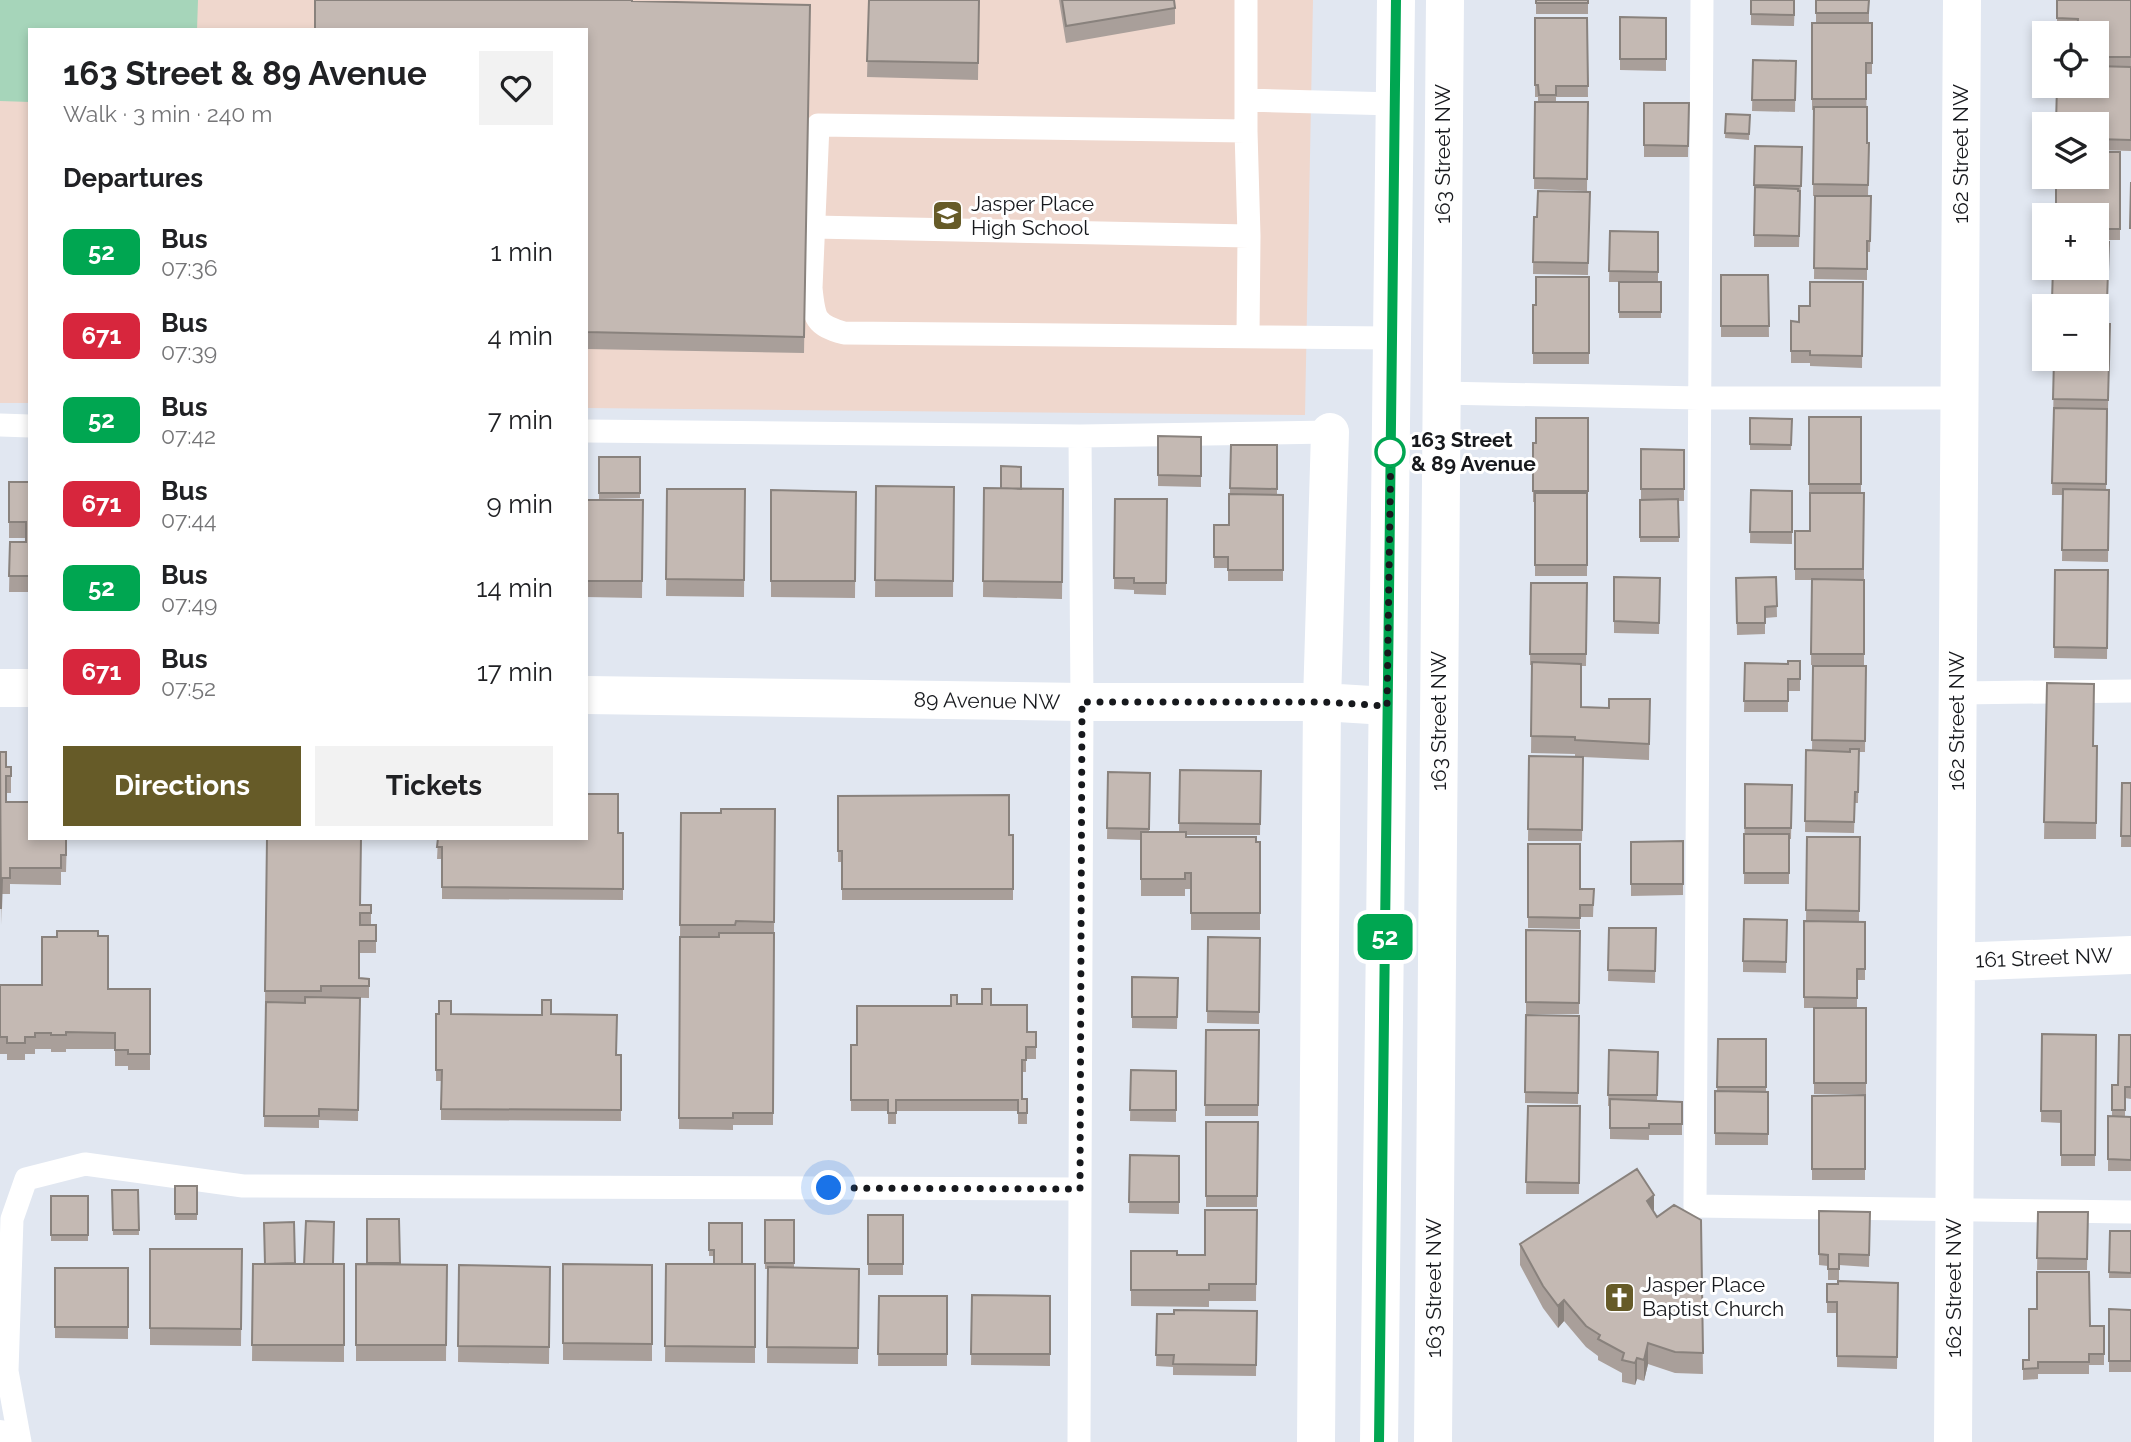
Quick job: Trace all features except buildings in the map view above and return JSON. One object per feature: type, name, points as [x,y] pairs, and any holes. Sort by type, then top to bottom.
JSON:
[{"type":"street","points":[[1379,1442],[1396,0]]},
{"type":"street","name":"163 Street NW","points":[[1433,1442],[1445,0]]},
{"type":"street","name":"162 Street NW","points":[[1953,1442],[1962,0]]},
{"type":"street","points":[[1316,1442],[1322,702],[1330,432]]},
{"type":"street","points":[[0,688],[28,688]]},
{"type":"street","name":"89 Avenue NW","points":[[588,695],[1082,702],[1322,702],[1387,706]]},
{"type":"street","name":"161 Street NW","points":[[1956,961],[2131,955]]},
{"type":"street","points":[[0,1439],[7,1442]]},
{"type":"lane","points":[[1246,0],[1248,336]]},
{"type":"lane","points":[[1702,0],[1695,1206],[2131,1212]]},
{"type":"lane","points":[[1246,100],[1395,104]]},
{"type":"lane","points":[[1245,131],[818,125],[811,288],[814,313],[826,328],[844,333],[1392,338]]},
{"type":"lane","points":[[814,228],[1249,236]]},
{"type":"lane","points":[[1441,393],[1700,398],[1959,398]]},
{"type":"lane","points":[[0,425],[28,426]]},
{"type":"lane","points":[[588,431],[1080,436],[1330,432]]},
{"type":"lane","points":[[1079,1442],[1082,702],[1080,436]]},
{"type":"lane","points":[[1958,693],[2131,691]]},
{"type":"lane","points":[[20,1442],[7,1371],[12,1219],[26,1180],[85,1164],[243,1186],[1080,1189]]},
{"type":"shaded area","name":"Jasper Place High School","points":[[0,0],[1313,0],[1305,415],[588,408],[588,28],[28,28],[28,403],[0,403]]},
{"type":"green space","points":[[0,0],[198,0],[197,28],[28,28],[28,102],[0,101]]},
{"type":"bus line","name":"52","points":[[1379,1442],[1396,0]]},
{"type":"place","name":"Jasper Place High School","points":[[948,216]]},
{"type":"place","name":"163 Street & 89 Avenue","points":[[1390,452]]},
{"type":"place","name":"Jasper Place Baptist Church","points":[[1619,1297]]},
{"type":"route","points":[[829,1188],[1080,1189],[1082,702],[1322,702],[1387,706],[1391,443],[1390,452]]}]
